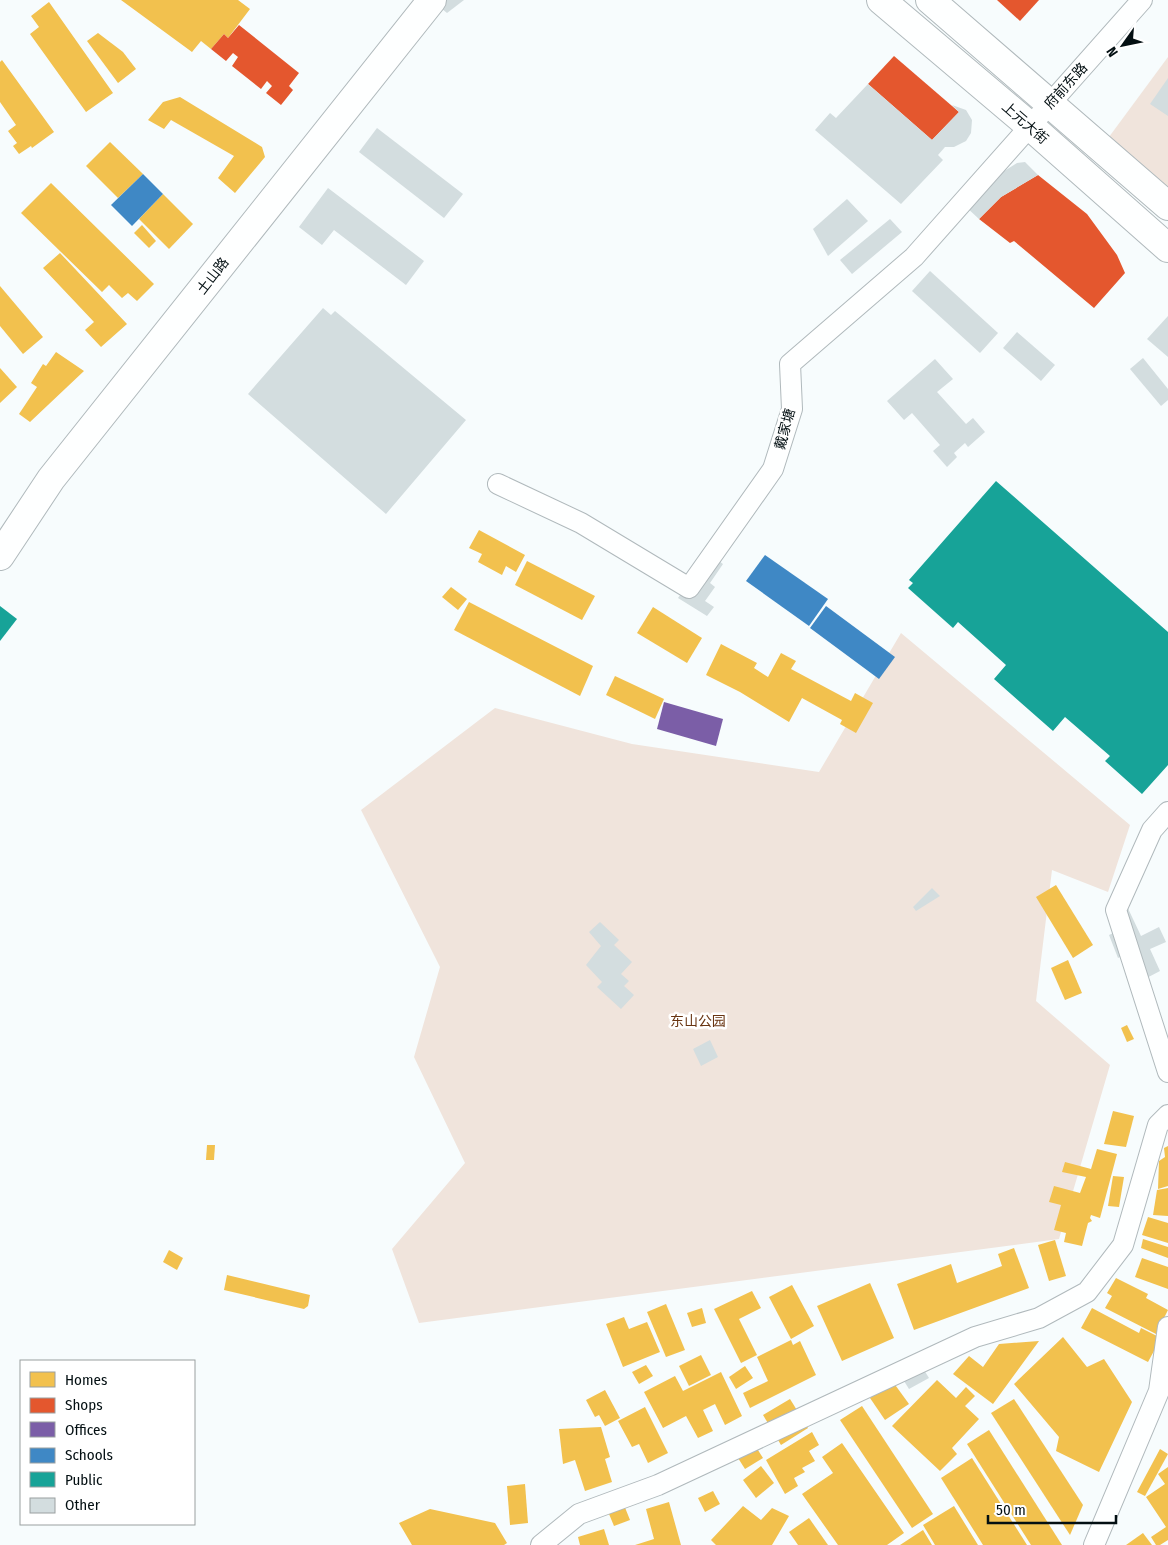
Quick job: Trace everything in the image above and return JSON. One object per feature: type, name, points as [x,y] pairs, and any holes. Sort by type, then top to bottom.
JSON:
[{"type":"street","name":"土山路","points":[[0,556],[51,479],[432,0]]},
{"type":"street","name":"上元大街","points":[[880,0],[1030,126],[1168,248]]},
{"type":"street","points":[[930,0],[1168,206]]},
{"type":"street","name":"府前东路","points":[[1030,126],[1142,0]]},
{"type":"street","name":"戴家塘","points":[[498,484],[581,523],[689,588],[773,470],[792,409],[790,364],[914,257],[1030,126]]},
{"type":"street","points":[[1168,812],[1152,830],[1116,910],[1168,1072]]},
{"type":"street","points":[[541,1545],[579,1514],[658,1485],[975,1337],[1039,1318],[1088,1292],[1123,1245],[1158,1125],[1168,1115]]},
{"type":"street","points":[[1094,1545],[1158,1391],[1168,1327]]},
{"type":"green space","points":[[1168,57],[1168,189],[1109,137]]},
{"type":"green space","name":"东山公园","points":[[901,633],[1130,825],[1108,892],[1052,870],[1036,1001],[1110,1065],[1059,1239],[419,1323],[392,1249],[465,1163],[414,1057],[440,967],[361,810],[495,708],[632,744],[819,772]]},
{"type":"building: Homes","points":[[121,0],[238,0],[250,9],[228,38],[224,34],[211,49],[201,41],[192,52]]},
{"type":"building: Homes","points":[[49,2],[113,93],[86,112],[30,34],[39,27],[31,16]]},
{"type":"building: Homes","points":[[98,33],[123,52],[136,69],[118,83],[87,41]]},
{"type":"building: Homes","points":[[2,60],[54,132],[32,148],[31,146],[19,154],[13,146],[17,143],[8,131],[16,125],[0,102],[0,62]]},
{"type":"building: Homes","points":[[180,97],[262,147],[265,157],[235,193],[218,178],[234,156],[171,120],[164,129],[148,120],[163,102]]},
{"type":"building: Homes","points":[[110,142],[143,174],[118,198],[86,166]]},
{"type":"building: Homes","points":[[51,183],[154,284],[137,301],[128,293],[122,298],[109,285],[102,292],[21,213]]},
{"type":"building: Homes","points":[[163,194],[193,224],[169,249],[139,219]]},
{"type":"building: Homes","points":[[142,225],[156,241],[149,248],[134,233]]},
{"type":"building: Homes","points":[[60,253],[127,324],[101,347],[85,330],[94,322],[43,268]]},
{"type":"building: Homes","points":[[0,286],[43,337],[23,354],[0,326]]},
{"type":"building: Homes","points":[[56,352],[84,371],[30,422],[19,414],[37,387],[31,383],[43,364],[46,366]]},
{"type":"building: Homes","points":[[0,368],[17,387],[0,403]]},
{"type":"building: Homes","points":[[479,530],[525,555],[516,572],[506,566],[502,575],[478,562],[482,554],[469,548]]},
{"type":"building: Homes","points":[[527,561],[595,596],[582,620],[515,585]]},
{"type":"building: Homes","points":[[451,587],[467,599],[458,610],[442,597]]},
{"type":"building: Homes","points":[[469,602],[593,666],[580,696],[454,630]]},
{"type":"building: Homes","points":[[653,607],[702,638],[687,663],[637,633]]},
{"type":"building: Homes","points":[[721,644],[757,663],[754,668],[768,677],[781,653],[796,661],[791,669],[851,701],[855,693],[873,703],[856,733],[840,724],[842,720],[802,698],[789,722],[740,692],[706,675]]},
{"type":"building: Homes","points":[[615,676],[664,699],[655,719],[606,695]]},
{"type":"building: Homes","points":[[1056,885],[1093,945],[1073,958],[1036,897]]},
{"type":"building: Homes","points":[[1068,960],[1082,993],[1065,1000],[1051,968]]},
{"type":"building: Homes","points":[[1127,1025],[1134,1039],[1127,1042],[1121,1028]]},
{"type":"building: Homes","points":[[1113,1111],[1134,1116],[1126,1147],[1104,1144]]},
{"type":"building: Homes","points":[[207,1145],[215,1145],[214,1160],[206,1160]]},
{"type":"building: Homes","points":[[1168,1146],[1168,1186],[1158,1189],[1159,1161],[1165,1157],[1164,1148]]},
{"type":"building: Homes","points":[[1097,1149],[1117,1154],[1100,1218],[1091,1215],[1092,1221],[1088,1223],[1082,1246],[1064,1242],[1066,1233],[1054,1230],[1061,1205],[1049,1202],[1054,1186],[1080,1193],[1086,1177],[1062,1172],[1065,1162],[1091,1169]]},
{"type":"building: Homes","points":[[1113,1176],[1124,1177],[1119,1207],[1108,1206]]},
{"type":"building: Homes","points":[[1168,1188],[1168,1216],[1153,1215],[1157,1190]]},
{"type":"building: Homes","points":[[1148,1217],[1168,1223],[1168,1243],[1142,1235]]},
{"type":"building: Homes","points":[[1143,1239],[1168,1247],[1168,1258],[1141,1248]]},
{"type":"building: Homes","points":[[1055,1240],[1066,1276],[1049,1281],[1038,1245]]},
{"type":"building: Homes","points":[[1014,1248],[1029,1288],[914,1330],[897,1284],[951,1264],[957,1283],[1002,1266],[998,1254]]},
{"type":"building: Homes","points":[[169,1250],[183,1258],[177,1270],[163,1262]]},
{"type":"building: Homes","points":[[1142,1258],[1168,1267],[1168,1289],[1135,1277]]},
{"type":"building: Homes","points":[[227,1275],[310,1295],[308,1306],[304,1309],[224,1290]]},
{"type":"building: Homes","points":[[1116,1278],[1148,1294],[1146,1298],[1168,1310],[1156,1334],[1105,1308],[1112,1296],[1107,1293]]},
{"type":"building: Homes","points":[[870,1283],[894,1338],[842,1361],[817,1306]]},
{"type":"building: Homes","points":[[792,1285],[814,1326],[791,1339],[769,1297]]},
{"type":"building: Homes","points":[[752,1291],[761,1308],[739,1319],[757,1355],[741,1363],[714,1309]]},
{"type":"building: Homes","points":[[666,1304],[685,1350],[666,1357],[647,1312]]},
{"type":"building: Homes","points":[[702,1308],[706,1323],[692,1327],[687,1313]]},
{"type":"building: Homes","points":[[1092,1308],[1139,1333],[1141,1328],[1161,1338],[1148,1362],[1081,1328]]},
{"type":"building: Homes","points":[[624,1317],[629,1329],[647,1322],[660,1352],[623,1367],[606,1324]]},
{"type":"building: Homes","points":[[1063,1337],[1087,1367],[1104,1359],[1132,1402],[1099,1472],[1056,1451],[1059,1437],[1014,1384]]},
{"type":"building: Homes","points":[[791,1340],[793,1345],[800,1341],[816,1375],[750,1408],[743,1393],[768,1381],[757,1357]]},
{"type":"building: Homes","points":[[1039,1341],[993,1404],[953,1374],[969,1356],[983,1367],[999,1344]]},
{"type":"building: Homes","points":[[701,1355],[711,1375],[689,1386],[679,1366]]},
{"type":"building: Homes","points":[[646,1365],[653,1376],[639,1384],[632,1372]]},
{"type":"building: Homes","points":[[745,1366],[753,1378],[736,1389],[729,1377]]},
{"type":"building: Homes","points":[[721,1372],[742,1416],[725,1425],[715,1404],[703,1410],[713,1431],[698,1438],[686,1416],[663,1428],[644,1392],[675,1376],[683,1391]]},
{"type":"building: Homes","points":[[937,1380],[956,1398],[966,1387],[975,1396],[965,1406],[979,1419],[952,1448],[957,1454],[940,1471],[892,1426]]},
{"type":"building: Homes","points":[[893,1382],[909,1404],[885,1420],[870,1398]]},
{"type":"building: Homes","points":[[605,1390],[620,1418],[605,1426],[599,1415],[595,1417],[586,1400]]},
{"type":"building: Homes","points":[[790,1399],[808,1428],[781,1445],[763,1415]]},
{"type":"building: Homes","points":[[1014,1399],[1083,1505],[1070,1535],[991,1413]]},
{"type":"building: Homes","points":[[862,1406],[933,1514],[912,1528],[840,1420]]},
{"type":"building: Homes","points":[[645,1407],[668,1453],[648,1463],[639,1444],[632,1447],[618,1421]]},
{"type":"building: Homes","points":[[601,1427],[610,1457],[605,1459],[612,1482],[585,1491],[575,1460],[563,1464],[559,1429]]},
{"type":"building: Homes","points":[[989,1430],[1062,1545],[1031,1545],[967,1444]]},
{"type":"building: Homes","points":[[812,1432],[819,1445],[809,1451],[815,1461],[802,1468],[805,1472],[794,1478],[798,1486],[785,1494],[766,1460]]},
{"type":"building: Homes","points":[[749,1436],[763,1458],[745,1469],[731,1447]]},
{"type":"building: Homes","points":[[842,1443],[904,1533],[887,1545],[838,1545],[802,1494],[833,1473],[822,1457]]},
{"type":"building: Homes","points":[[1160,1449],[1168,1454],[1145,1496],[1137,1492]]},
{"type":"building: Homes","points":[[972,1458],[1027,1545],[983,1545],[941,1478]]},
{"type":"building: Homes","points":[[761,1466],[774,1483],[756,1498],[743,1480]]},
{"type":"building: Homes","points":[[1168,1467],[1168,1540],[1160,1545],[1156,1545],[1151,1537],[1166,1527],[1146,1497],[1165,1484],[1158,1474]]},
{"type":"building: Homes","points":[[525,1484],[528,1523],[510,1525],[507,1486]]},
{"type":"building: Homes","points":[[713,1491],[720,1504],[705,1512],[698,1498]]},
{"type":"building: Homes","points":[[620,1495],[630,1520],[614,1526],[604,1502]]},
{"type":"building: Homes","points":[[669,1502],[681,1545],[635,1545],[654,1539],[646,1509]]},
{"type":"building: Homes","points":[[743,1506],[761,1520],[772,1508],[789,1516],[772,1545],[716,1545],[711,1540]]},
{"type":"building: Homes","points":[[954,1506],[978,1545],[935,1545],[923,1525]]},
{"type":"building: Homes","points":[[430,1509],[495,1523],[507,1543],[504,1545],[412,1545],[399,1523]]},
{"type":"building: Homes","points":[[809,1518],[828,1545],[798,1545],[789,1532]]},
{"type":"building: Homes","points":[[604,1529],[609,1545],[580,1545],[578,1537]]},
{"type":"building: Homes","points":[[923,1530],[932,1545],[900,1545]]},
{"type":"building: Homes","points":[[1143,1533],[1152,1545],[1126,1545]]},
{"type":"building: Shops","points":[[997,0],[1039,0],[1020,21]]},
{"type":"building: Shops","points":[[239,25],[299,73],[289,86],[293,90],[281,105],[266,93],[272,86],[267,81],[261,89],[232,66],[238,57],[233,53],[226,61],[211,49],[224,34],[228,38]]},
{"type":"building: Shops","points":[[894,56],[959,112],[932,140],[868,84]]},
{"type":"building: Shops","points":[[1038,175],[1087,214],[1117,255],[1125,273],[1094,308],[1014,241],[1010,243],[979,219],[1001,197]]},
{"type":"building: Offices","points":[[664,702],[723,719],[716,746],[657,729]]},
{"type":"building: Schools","points":[[143,174],[163,194],[132,226],[111,205]]},
{"type":"building: Schools","points":[[765,555],[828,599],[809,626],[746,581]]},
{"type":"building: Schools","points":[[826,606],[895,657],[879,679],[810,628]]},
{"type":"building: Public","points":[[996,481],[1168,632],[1168,765],[1142,794],[1105,761],[1110,756],[1065,717],[1053,731],[994,679],[1006,665],[958,622],[953,628],[908,588],[913,583],[909,580]]},
{"type":"building: Public","points":[[0,606],[17,619],[0,641]]},
{"type":"building: Other","points":[[431,0],[464,0],[447,13]]},
{"type":"building: Other","points":[[1168,78],[1168,116],[1150,104]]},
{"type":"building: Other","points":[[868,84],[932,140],[959,112],[952,105],[966,110],[972,120],[971,133],[966,141],[954,147],[945,147],[938,155],[943,160],[901,204],[815,130],[830,113],[836,118]]},
{"type":"building: Other","points":[[377,128],[463,194],[444,218],[359,152]]},
{"type":"building: Other","points":[[1025,162],[1038,175],[1001,197],[979,219],[965,206],[990,180],[1017,163]]},
{"type":"building: Other","points":[[328,188],[424,261],[406,285],[334,230],[322,245],[299,227]]},
{"type":"building: Other","points":[[847,199],[868,221],[828,256],[813,229]]},
{"type":"building: Other","points":[[890,219],[902,232],[852,274],[840,260]]},
{"type":"building: Other","points":[[930,271],[998,333],[980,353],[912,291]]},
{"type":"building: Other","points":[[323,308],[331,315],[335,311],[466,420],[386,514],[248,394]]},
{"type":"building: Other","points":[[1168,316],[1168,357],[1147,339]]},
{"type":"building: Other","points":[[1017,332],[1055,365],[1041,381],[1003,348]]},
{"type":"building: Other","points":[[1143,358],[1168,389],[1168,400],[1161,406],[1130,369]]},
{"type":"building: Other","points":[[935,359],[953,379],[937,392],[966,424],[973,418],[985,432],[968,447],[965,443],[954,453],[957,457],[947,467],[933,451],[940,445],[912,413],[904,420],[887,401]]},
{"type":"building: Other","points":[[709,554],[723,564],[710,583],[715,587],[705,601],[714,607],[707,616],[678,598]]},
{"type":"building: Other","points":[[932,888],[940,896],[916,911],[913,907]]},
{"type":"building: Other","points":[[1125,902],[1141,936],[1159,927],[1166,942],[1150,949],[1160,971],[1139,982],[1126,954],[1118,958],[1109,935],[1120,930]]},
{"type":"building: Other","points":[[600,922],[619,940],[614,945],[632,962],[621,974],[629,981],[624,986],[634,995],[621,1009],[597,987],[602,982],[586,965],[601,946],[589,932]]},
{"type":"building: Other","points":[[710,1040],[718,1057],[701,1066],[693,1049]]},
{"type":"building: Other","points":[[924,1370],[929,1378],[909,1389],[904,1381]]}]
